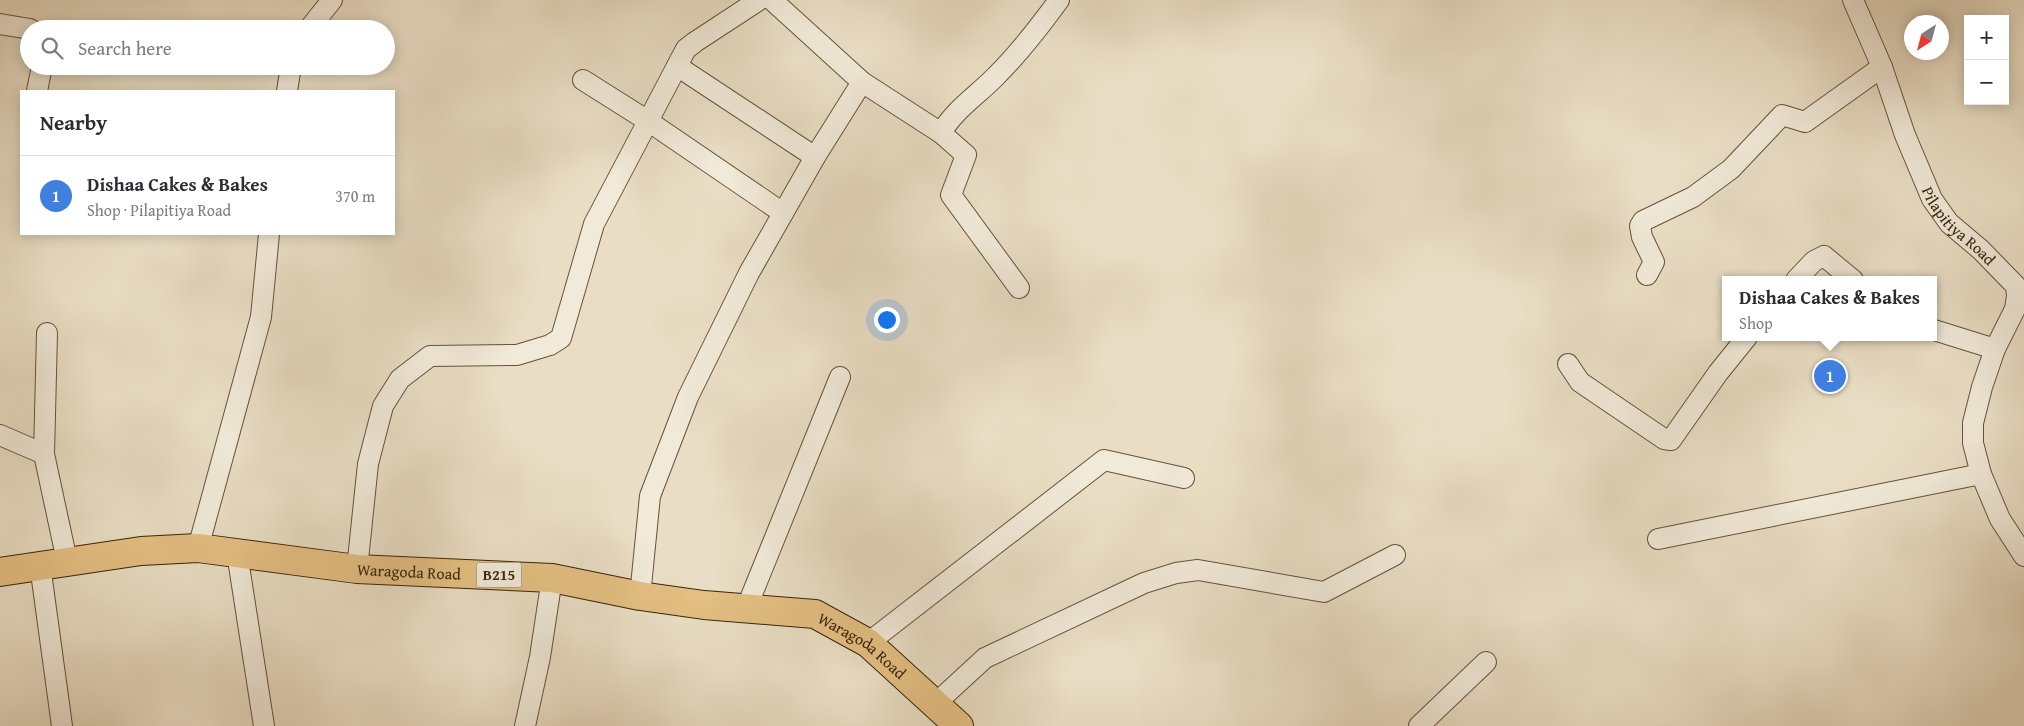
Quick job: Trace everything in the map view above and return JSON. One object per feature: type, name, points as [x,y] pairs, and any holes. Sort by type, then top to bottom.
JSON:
[{"type":"main road","name":"Waragoda Road","points":[[0,572],[141,551],[198,548],[357,569],[552,578],[640,596],[746,609],[815,614],[868,643],[959,726]]},
{"type":"street","points":[[316,20],[332,0]]},
{"type":"street","points":[[357,569],[368,464],[383,406],[400,378],[430,356],[517,355],[550,346],[561,338],[594,224],[676,66],[686,50],[694,42],[759,0]]},
{"type":"street","points":[[772,0],[862,82],[941,133],[966,155],[951,195],[1019,288]]},
{"type":"street","points":[[941,133],[958,110],[982,91],[1007,66],[1059,0]]},
{"type":"street","name":"Pilapitiya Road","points":[[1853,0],[1882,67],[1904,135],[1932,199],[1949,223],[2020,279],[2015,308],[1995,349],[1973,423],[1972,443],[1981,474],[2000,519],[2024,556]]},
{"type":"street","points":[[0,24],[20,27]]},
{"type":"street","points":[[676,66],[815,157]]},
{"type":"street","points":[[1648,275],[1654,262],[1642,237],[1640,226],[1642,221],[1693,196],[1731,169],[1782,115],[1805,122],[1882,67]]},
{"type":"street","points":[[37,90],[40,75]]},
{"type":"street","points":[[287,90],[290,75]]},
{"type":"street","points":[[583,80],[648,121],[783,213]]},
{"type":"street","points":[[640,596],[650,496],[688,397],[749,273],[815,157],[862,82]]},
{"type":"street","points":[[198,548],[261,317],[269,235]]},
{"type":"street","points":[[1800,276],[1814,261],[1824,256],[1848,276]]},
{"type":"street","points":[[1937,331],[1995,349]]},
{"type":"street","points":[[47,333],[44,454],[67,561]]},
{"type":"street","points":[[1568,364],[1580,382],[1664,439],[1671,440],[1718,373],[1744,341]]},
{"type":"street","points":[[746,609],[840,377]]},
{"type":"street","points":[[0,435],[44,454]]},
{"type":"street","points":[[868,643],[1104,460],[1184,478]]},
{"type":"street","points":[[1658,539],[1981,474]]},
{"type":"street","points":[[237,553],[264,726]]},
{"type":"street","points":[[935,704],[985,658],[1144,583],[1176,573],[1198,570],[1324,592],[1395,555]]},
{"type":"street","points":[[40,565],[62,726]]},
{"type":"street","points":[[525,726],[540,656],[552,578]]},
{"type":"street","points":[[1419,726],[1486,662]]},
{"type":"place","name":"Dishaa Cakes & Bakes","points":[[1830,376]]}]
